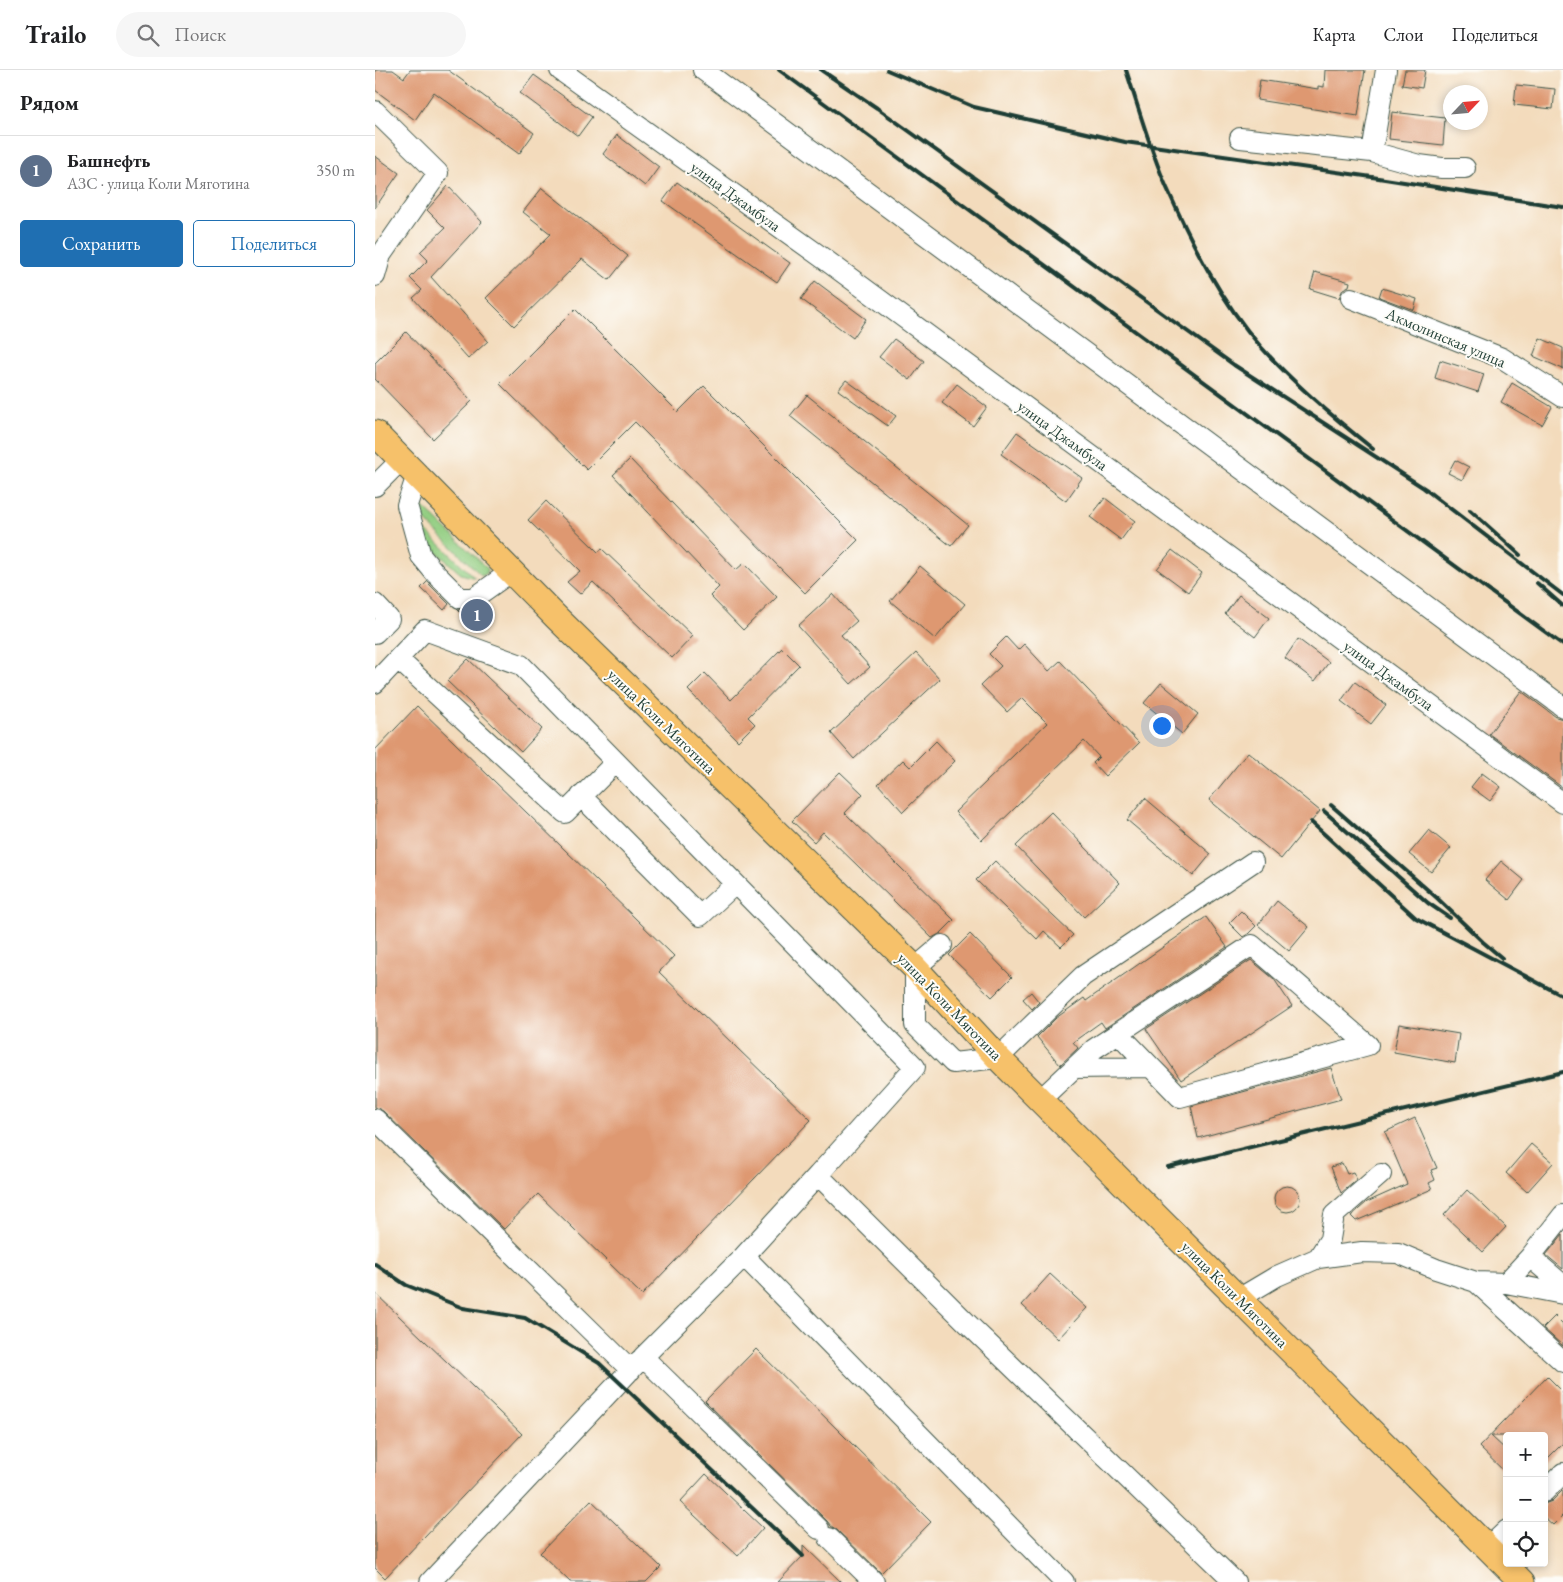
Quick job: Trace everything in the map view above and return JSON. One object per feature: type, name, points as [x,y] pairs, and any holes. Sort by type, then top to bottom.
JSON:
[{"type":"main road","name":"улица Коли Мяготина","points":[[375,433],[512,572],[915,968],[1040,1100],[1522,1582]]},
{"type":"street","name":"улица Джамбула","points":[[560,70],[827,261],[1563,803]]},
{"type":"street","points":[[703,70],[1563,707]]},
{"type":"street","points":[[1372,152],[1386,70]]},
{"type":"street","points":[[375,111],[438,173],[381,255],[375,276]]},
{"type":"street","points":[[1241,138],[1372,152],[1419,165],[1465,168]]},
{"type":"street","name":"Акмолинская улица","points":[[1351,298],[1502,358],[1563,397]]},
{"type":"street","points":[[375,486],[409,468]]},
{"type":"street","points":[[409,468],[407,505],[421,556],[460,598],[474,598],[512,572]]},
{"type":"street","points":[[375,604],[389,618],[375,633]]},
{"type":"street","points":[[375,683],[425,630],[521,665],[915,1067]]},
{"type":"street","points":[[398,659],[565,813],[616,762]]},
{"type":"street","points":[[581,796],[700,916],[735,884]]},
{"type":"street","points":[[941,945],[915,968],[915,1025],[953,1062],[999,1058],[1083,976],[1253,862]]},
{"type":"street","points":[[1040,1100],[1094,1050],[1118,1033],[1252,945],[1368,1045],[1180,1097],[1118,1033]]},
{"type":"street","points":[[430,1582],[637,1364],[745,1256],[935,1044]]},
{"type":"street","points":[[1074,1068],[1150,1067]]},
{"type":"street","points":[[375,1119],[874,1582]]},
{"type":"street","points":[[1318,1258],[1330,1239],[1334,1215],[1381,1174]]},
{"type":"street","points":[[819,1175],[968,1324],[1235,1582]]},
{"type":"street","points":[[1506,1283],[1530,1257],[1563,1215]]},
{"type":"street","points":[[1240,1298],[1277,1276],[1318,1258],[1362,1252],[1398,1254],[1476,1282],[1506,1283],[1563,1294]]},
{"type":"street","points":[[745,1256],[1064,1582]]},
{"type":"street","points":[[1530,1257],[1563,1285]]},
{"type":"street","points":[[1476,1282],[1563,1362]]},
{"type":"street","points":[[1548,1488],[1563,1474]]},
{"type":"street","points":[[1489,1548],[1503,1534]]},
{"type":"green space","points":[[416,505],[422,506],[488,569],[486,574],[482,576],[414,510]]},
{"type":"green space","points":[[418,523],[475,578],[461,574],[423,540]]},
{"type":"building","points":[[375,70],[393,70],[404,78],[410,70],[448,70],[534,133],[519,154],[434,92],[415,120],[375,90]]},
{"type":"building","points":[[1325,70],[1365,70],[1358,116],[1257,100],[1260,80],[1318,89],[1318,86],[1324,87]]},
{"type":"building","points":[[1405,70],[1425,70],[1422,88],[1402,85]]},
{"type":"building","points":[[534,75],[592,117],[578,136],[520,93]]},
{"type":"building","points":[[1516,85],[1555,89],[1553,109],[1514,105]]},
{"type":"building","points":[[1392,112],[1443,118],[1443,145],[1389,139]]},
{"type":"building","points":[[617,135],[659,167],[645,186],[603,154]]},
{"type":"building","points":[[375,156],[399,173],[375,208]]},
{"type":"building","points":[[677,182],[790,263],[777,282],[663,201]]},
{"type":"building","points":[[448,186],[482,222],[431,277],[488,341],[468,359],[413,298],[422,290],[410,278],[428,260],[420,252],[445,228],[427,210]]},
{"type":"building","points":[[542,188],[628,256],[609,280],[582,259],[514,326],[486,298],[551,234],[523,212]]},
{"type":"building","points":[[1315,272],[1350,282],[1349,286],[1343,289],[1339,298],[1310,289]]},
{"type":"building","points":[[815,281],[866,319],[853,338],[801,299]]},
{"type":"building","points":[[1382,288],[1417,299],[1414,310],[1379,297]]},
{"type":"building","points":[[575,309],[678,412],[704,386],[858,540],[805,593],[635,422],[587,470],[500,384]]},
{"type":"building","points":[[406,332],[472,401],[433,439],[375,379],[375,363]]},
{"type":"building","points":[[1540,338],[1563,348],[1563,369],[1533,356]]},
{"type":"building","points":[[894,339],[924,361],[910,380],[879,357]]},
{"type":"building","points":[[1440,360],[1484,374],[1478,392],[1435,378]]},
{"type":"building","points":[[846,380],[896,416],[888,426],[838,390]]},
{"type":"building","points":[[1512,383],[1552,407],[1542,425],[1501,402]]},
{"type":"building","points":[[957,384],[987,407],[973,426],[942,403]]},
{"type":"building","points":[[807,395],[968,525],[951,546],[790,416]]},
{"type":"building","points":[[1017,432],[1082,478],[1066,501],[1001,454]]},
{"type":"building","points":[[630,459],[736,570],[744,563],[777,597],[743,630],[710,596],[719,587],[613,475]]},
{"type":"building","points":[[1455,460],[1469,467],[1462,480],[1448,473]]},
{"type":"building","points":[[1105,498],[1135,521],[1121,540],[1090,517]]},
{"type":"building","points":[[546,501],[598,552],[602,549],[693,636],[672,658],[593,582],[580,594],[567,582],[580,571],[528,520]]},
{"type":"building","points":[[1172,550],[1202,573],[1188,592],[1157,569]]},
{"type":"building","points":[[920,566],[965,604],[935,639],[890,601]]},
{"type":"building","points":[[427,582],[449,604],[444,610],[421,588]]},
{"type":"building","points":[[833,594],[857,621],[841,635],[870,667],[851,684],[798,626]]},
{"type":"building","points":[[1239,595],[1269,618],[1255,637],[1225,614]]},
{"type":"building","points":[[479,608],[485,615],[470,630],[463,622],[466,618],[457,609],[474,610]]},
{"type":"building","points":[[1006,637],[1018,650],[1024,644],[1049,671],[1060,661],[1139,743],[1105,776],[1093,763],[1099,757],[1084,741],[982,840],[955,812],[1047,723],[1022,698],[1007,712],[981,685],[1001,666],[989,654]]},
{"type":"building","points":[[1298,639],[1329,662],[1315,681],[1285,658]]},
{"type":"building","points":[[782,648],[799,665],[748,717],[755,724],[738,741],[688,690],[705,673],[731,700]]},
{"type":"building","points":[[916,653],[940,679],[854,759],[831,733]]},
{"type":"building","points":[[468,659],[542,729],[521,752],[447,681]]},
{"type":"building","points":[[1355,682],[1386,705],[1371,724],[1341,701]]},
{"type":"building","points":[[1161,683],[1198,714],[1182,734],[1144,703]]},
{"type":"building","points":[[1521,691],[1556,717],[1563,719],[1563,788],[1489,734]]},
{"type":"building","points":[[417,706],[674,956],[659,972],[811,1120],[642,1295],[538,1194],[504,1229],[383,1111],[375,1107],[375,750]]},
{"type":"building","points":[[936,741],[955,761],[903,812],[878,784],[903,760],[910,767]]},
{"type":"building","points":[[1248,752],[1320,811],[1281,859],[1209,800]]},
{"type":"building","points":[[840,772],[863,794],[845,813],[954,920],[941,933],[932,938],[823,832],[814,842],[792,821]]},
{"type":"building","points":[[1482,773],[1501,787],[1490,801],[1471,787]]},
{"type":"building","points":[[1145,798],[1211,854],[1193,876],[1127,820]]},
{"type":"building","points":[[1051,812],[1120,883],[1084,917],[1016,846]]},
{"type":"building","points":[[1429,830],[1451,848],[1431,872],[1409,854]]},
{"type":"building","points":[[995,861],[1073,935],[1061,947],[1044,931],[1037,939],[976,880]]},
{"type":"building","points":[[1501,861],[1524,880],[1509,900],[1485,880]]},
{"type":"building","points":[[1277,901],[1309,927],[1289,951],[1258,925]]},
{"type":"building","points":[[1241,911],[1256,926],[1243,937],[1229,923]]},
{"type":"building","points":[[1206,917],[1227,947],[1105,1028],[1101,1022],[1073,1042],[1078,1048],[1060,1065],[1037,1037],[1056,1018],[1084,998],[1086,1001]]},
{"type":"building","points":[[970,934],[1012,977],[992,997],[949,955]]},
{"type":"building","points":[[1251,960],[1274,979],[1292,1006],[1181,1080],[1146,1029]]},
{"type":"building","points":[[1031,992],[1039,1002],[1032,1009],[1023,999]]},
{"type":"building","points":[[1399,1024],[1459,1034],[1455,1063],[1394,1052]]},
{"type":"building","points":[[1331,1068],[1341,1099],[1198,1138],[1191,1106]]},
{"type":"building","points":[[1415,1118],[1437,1168],[1431,1170],[1435,1180],[1429,1183],[1432,1189],[1356,1221],[1351,1216],[1367,1202],[1407,1184],[1385,1132]]},
{"type":"building","points":[[1531,1144],[1553,1163],[1527,1192],[1506,1173]]},
{"type":"building","points":[[1342,1163],[1347,1174],[1353,1172],[1357,1180],[1341,1193],[1331,1167]]},
{"type":"building","points":[[1287,1186],[1296,1190],[1300,1199],[1296,1208],[1287,1212],[1278,1208],[1274,1199],[1278,1190]]},
{"type":"building","points":[[1467,1190],[1506,1227],[1483,1252],[1444,1215]]},
{"type":"building","points":[[1563,1234],[1563,1269],[1546,1255]]},
{"type":"building","points":[[1050,1274],[1087,1308],[1058,1339],[1022,1305]]},
{"type":"building","points":[[375,1293],[522,1434],[385,1578],[375,1568]]},
{"type":"building","points":[[1555,1316],[1563,1324],[1563,1346],[1543,1328]]},
{"type":"building","points":[[756,1349],[931,1522],[881,1573],[705,1401]]},
{"type":"building","points":[[1547,1376],[1563,1392],[1563,1443],[1548,1458],[1548,1432],[1503,1432],[1503,1436],[1491,1436],[1503,1447],[1503,1470],[1479,1447]]},
{"type":"building","points":[[706,1474],[763,1528],[738,1556],[680,1502]]},
{"type":"building","points":[[1563,1490],[1563,1515],[1553,1525],[1548,1521],[1548,1502]]},
{"type":"building","points":[[591,1500],[661,1567],[646,1582],[570,1582],[540,1553]]},
{"type":"building","points":[[803,1545],[841,1582],[778,1582],[803,1556]]},
{"type":"railway","points":[[779,70],[1563,645]]},
{"type":"railway","points":[[821,70],[877,108],[1234,365],[1427,490]]},
{"type":"railway","points":[[887,70],[974,107],[1125,142],[1372,177],[1563,207]]},
{"type":"railway","points":[[1126,70],[1150,144],[1167,188],[1197,251],[1233,311],[1261,347],[1287,375],[1373,449]]},
{"type":"railway","points":[[1421,486],[1563,595]]},
{"type":"railway","points":[[1470,510],[1520,555]]},
{"type":"railway","points":[[1537,583],[1563,606]]},
{"type":"railway","points":[[1331,805],[1502,958]]},
{"type":"railway","points":[[1324,811],[1428,903],[1450,918]]},
{"type":"railway","points":[[1311,822],[1416,918],[1563,996]]},
{"type":"railway","points":[[1168,1167],[1563,1072]]},
{"type":"railway","points":[[375,1264],[406,1285],[463,1308],[525,1318],[599,1363],[803,1556]]},
{"type":"place","name":"Башнефть","points":[[477,615]]}]
